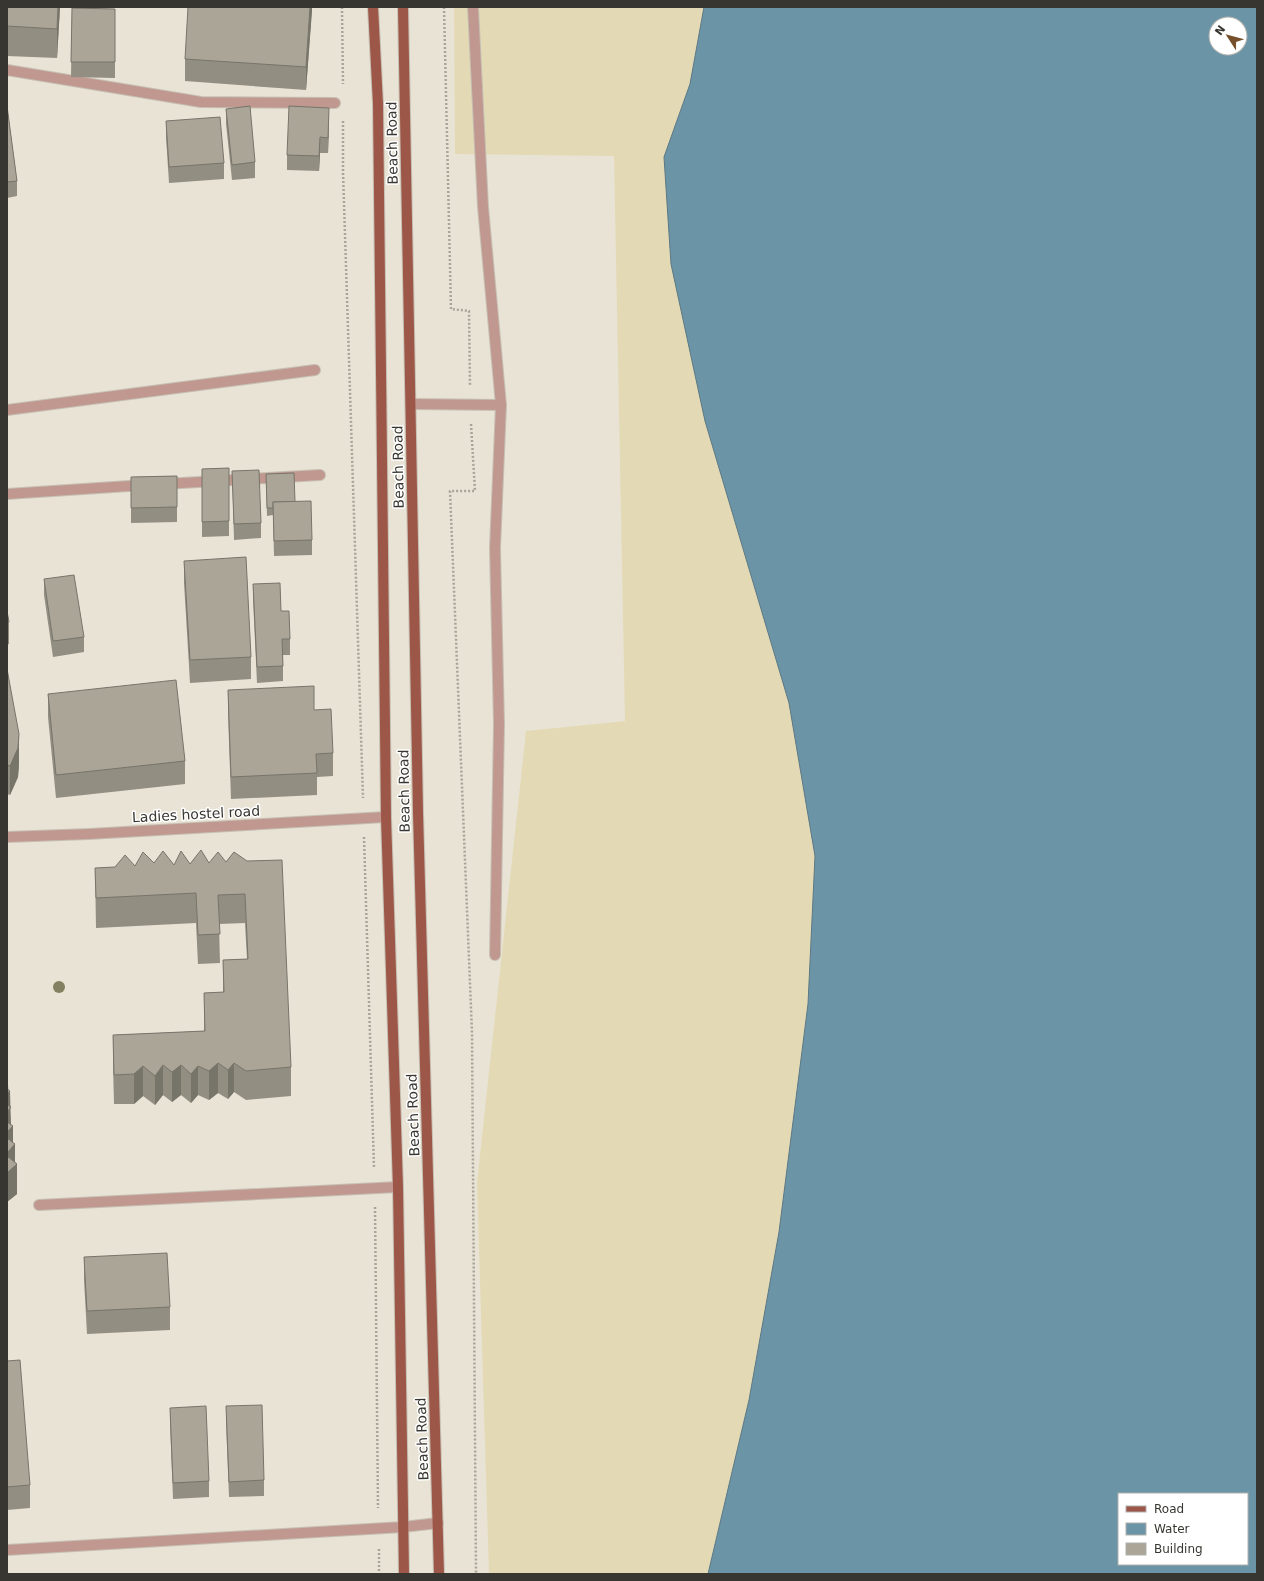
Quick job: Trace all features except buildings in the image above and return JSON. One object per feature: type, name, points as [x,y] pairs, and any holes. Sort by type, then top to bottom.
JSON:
[{"type":"main road","name":"Beach Road","points":[[373,7],[378,104],[386,817],[398,1187],[404,1574]]},
{"type":"main road","name":"Beach Road","points":[[403,7],[418,812],[439,1574]]},
{"type":"street","points":[[473,7],[483,207],[501,405],[495,548],[499,724],[495,955]]},
{"type":"street","points":[[7,70],[201,102],[335,103]]},
{"type":"street","points":[[7,410],[315,370]]},
{"type":"street","points":[[411,404],[501,405]]},
{"type":"street","points":[[7,494],[320,475]]},
{"type":"street","name":"Ladies hostel road","points":[[7,837],[97,834],[386,817]]},
{"type":"street","points":[[39,1205],[398,1187]]},
{"type":"street","points":[[7,1550],[378,1529],[438,1523]]},
{"type":"path","points":[[342,7],[343,92]]},
{"type":"path","points":[[444,7],[451,309],[469,311],[470,405],[475,492],[450,492],[472,1033],[476,1574]]},
{"type":"path","points":[[343,116],[343,172],[375,1188],[379,1574]]},
{"type":"sand","points":[[454,7],[704,7],[690,84],[664,157],[705,421],[789,703],[815,856],[808,1004],[779,1232],[749,1400],[708,1574],[489,1574],[477,1183],[526,731],[625,721],[614,156],[455,154]]},
{"type":"water","points":[[704,7],[1257,7],[1257,1574],[708,1574],[749,1400],[779,1232],[808,1004],[815,856],[789,703],[705,421],[671,264],[664,157],[690,84]]}]
